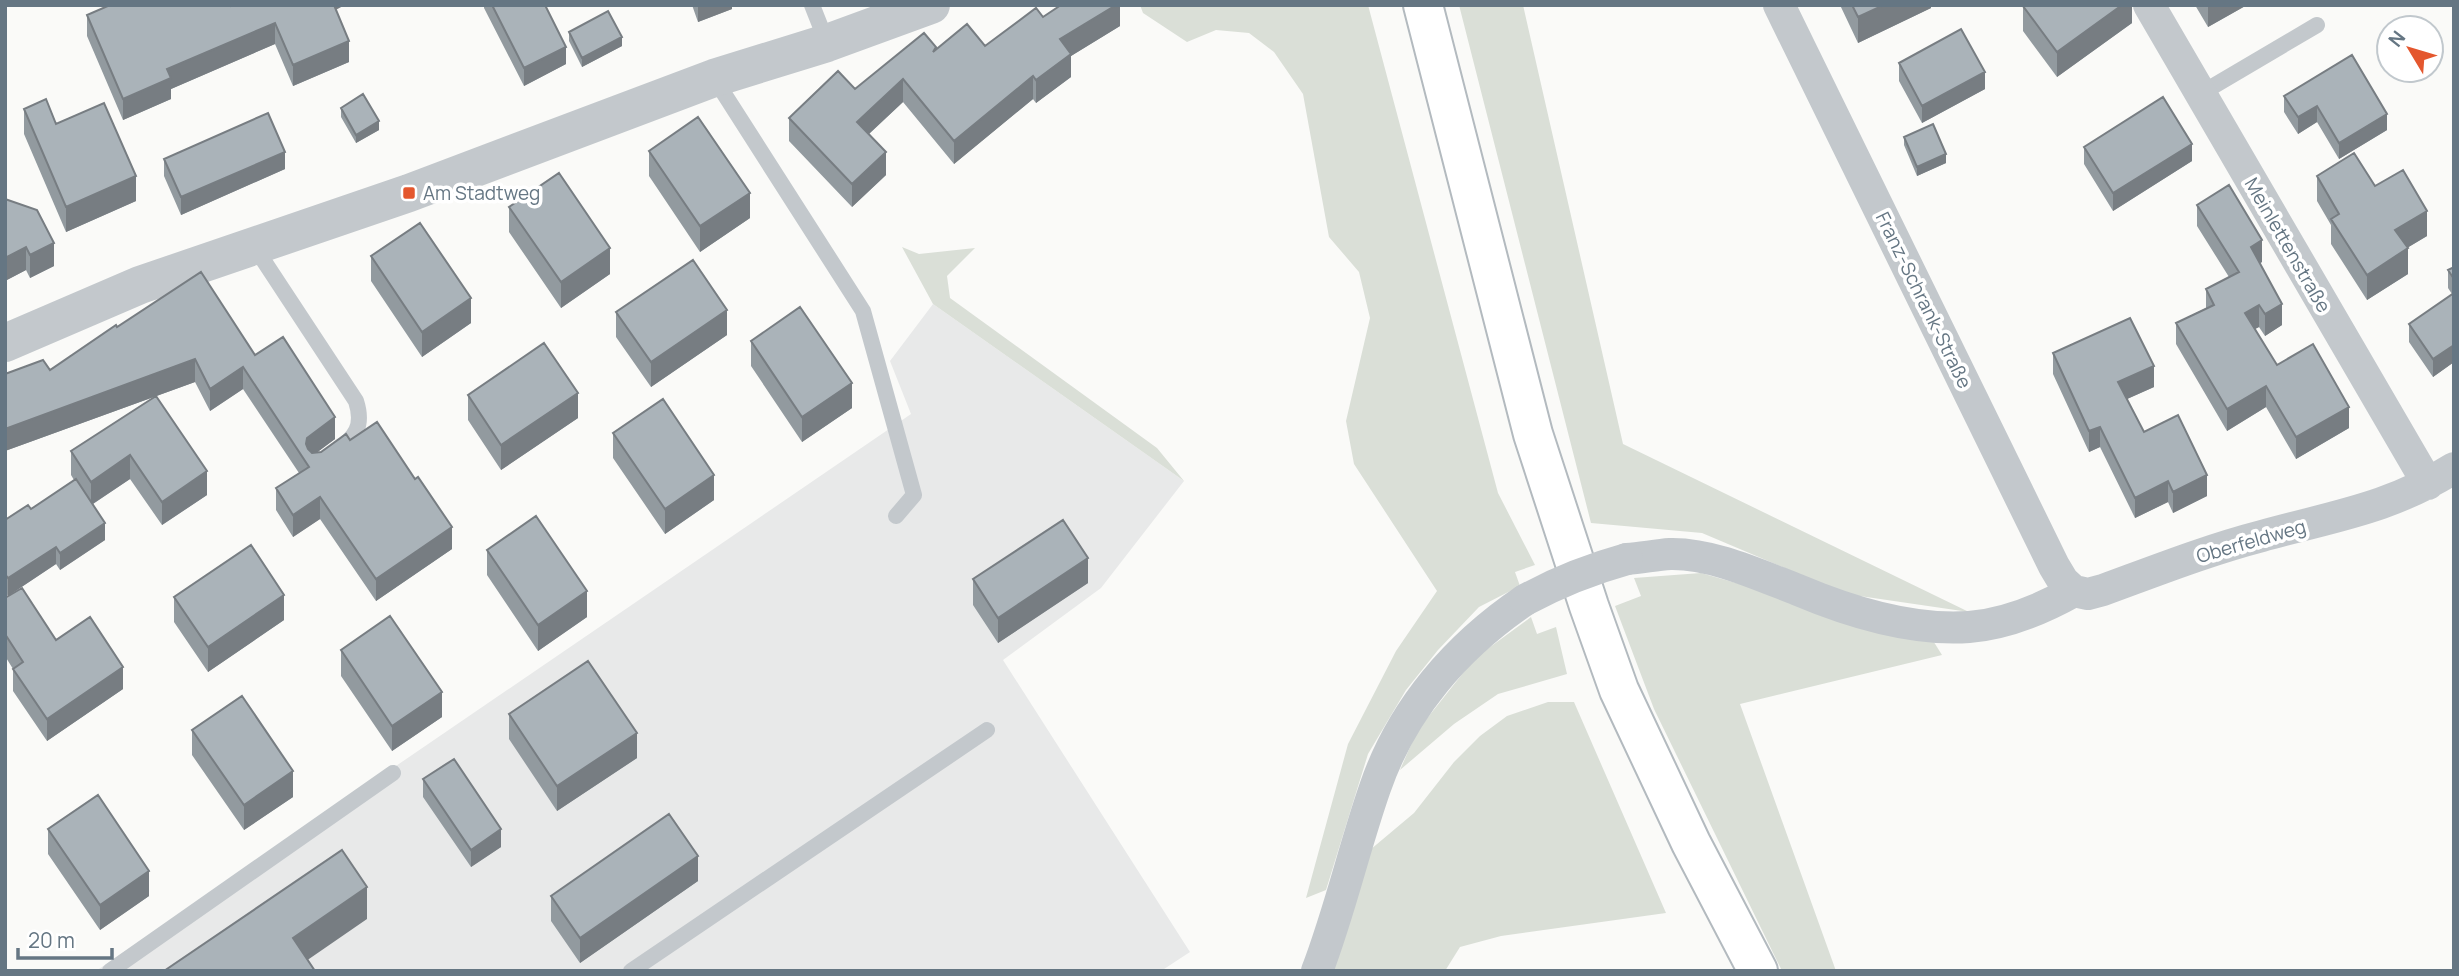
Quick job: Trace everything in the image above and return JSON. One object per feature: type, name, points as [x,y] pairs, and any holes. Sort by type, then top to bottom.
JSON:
[{"type":"main road","points":[[1423,5],[1532,434],[1589,606],[1619,690],[1691,843],[1758,971]]},
{"type":"street","points":[[5,343],[140,285],[410,193],[714,78],[827,43],[931,5]]},
{"type":"street","name":"Franz-Schrank-Straße","points":[[1779,5],[2054,566],[2063,581],[2074,591]]},
{"type":"street","name":"Meinlettenstraße","points":[[2149,5],[2200,94],[2441,476]]},
{"type":"street","name":"Oberfeldweg","points":[[2074,591],[2088,594],[2103,590],[2259,536],[2362,511],[2441,476]]},
{"type":"street","points":[[1317,971],[1332,932],[1375,786],[1397,736],[1424,693],[1466,646],[1496,619],[1559,582],[1627,559],[1671,554],[1714,560],[1754,572],[1851,610],[1899,622],[1969,627],[2011,619],[2074,591]]},
{"type":"lane","points":[[812,5],[827,43]]},
{"type":"lane","points":[[2200,94],[2317,25]]},
{"type":"lane","points":[[714,78],[863,311],[914,495],[896,516]]},
{"type":"lane","points":[[254,245],[356,401],[360,413],[358,430],[348,443],[327,458]]},
{"type":"lane","points":[[631,971],[987,730]]},
{"type":"lane","points":[[110,971],[393,773]]},
{"type":"shaded area","points":[[1140,5],[1368,5],[1498,493],[1535,565],[1515,572],[1520,586],[1479,607],[1438,650],[1406,690],[1368,754],[1326,890],[1306,898],[1348,744],[1396,651],[1437,591],[1354,464],[1346,421],[1370,318],[1359,272],[1329,237],[1303,94],[1274,52],[1249,33],[1216,30],[1187,42],[1143,13]]},
{"type":"shaded area","points":[[1459,5],[1523,5],[1623,444],[1969,612],[1846,594],[1702,533],[1591,523]]},
{"type":"shaded area","points":[[902,247],[919,254],[975,248],[947,276],[950,298],[1157,448],[1184,481],[933,304]]},
{"type":"shaded area","points":[[933,304],[1184,481],[1101,588],[1003,660],[1190,952],[1161,971],[96,971],[911,414],[890,361]]},
{"type":"shaded area","points":[[1701,573],[1932,639],[1942,655],[1740,704],[1836,971],[1782,971],[1654,709],[1615,606],[1641,596],[1634,578]]},
{"type":"shaded area","points":[[1531,617],[1537,634],[1556,627],[1567,674],[1498,694],[1454,724],[1400,770],[1417,731],[1475,658]]},
{"type":"shaded area","points":[[1548,702],[1574,702],[1666,913],[1501,936],[1460,947],[1445,971],[1328,971],[1364,855],[1414,813],[1454,762],[1480,736],[1507,716]]},
{"type":"building","points":[[110,5],[334,5],[349,41],[293,65],[275,23],[167,69],[171,78],[123,99],[87,15]]},
{"type":"building","points":[[492,5],[545,5],[566,47],[524,68]]},
{"type":"building","points":[[1061,5],[1116,5],[1060,39],[1071,54],[1036,80],[1033,76],[954,141],[903,79],[857,122],[886,152],[852,184],[789,118],[838,71],[855,89],[924,33],[936,47],[933,52],[967,24],[985,46],[1036,8],[1043,17]]},
{"type":"building","points":[[1852,5],[1884,5],[1858,17]]},
{"type":"building","points":[[2024,5],[2122,5],[2057,52]]},
{"type":"building","points":[[608,11],[622,37],[582,58],[569,32]]},
{"type":"building","points":[[1961,29],[1985,72],[1922,106],[1899,63]]},
{"type":"building","points":[[2352,55],[2387,114],[2339,143],[2317,106],[2298,117],[2284,96]]},
{"type":"building","points":[[363,94],[379,121],[356,135],[341,108]]},
{"type":"building","points":[[2163,97],[2192,144],[2113,193],[2084,147]]},
{"type":"building","points":[[46,99],[56,124],[104,103],[136,176],[66,207],[24,109]]},
{"type":"building","points":[[268,113],[285,152],[181,197],[164,159]]},
{"type":"building","points":[[698,117],[750,193],[700,226],[649,151]]},
{"type":"building","points":[[1933,124],[1946,154],[1917,167],[1904,137]]},
{"type":"building","points":[[2354,153],[2375,186],[2403,170],[2427,211],[2395,230],[2408,248],[2367,275],[2331,219],[2339,214],[2317,176]]},
{"type":"building","points":[[559,173],[610,248],[561,282],[509,207]]},
{"type":"building","points":[[2229,185],[2262,240],[2251,247],[2282,304],[2265,314],[2259,305],[2245,313],[2277,365],[2313,344],[2349,407],[2296,437],[2266,386],[2227,409],[2176,323],[2214,305],[2206,289],[2239,272],[2197,205]]},
{"type":"building","points":[[5,199],[37,210],[54,243],[30,255],[26,247],[5,258]]},
{"type":"building","points":[[420,223],[471,298],[422,332],[371,256]]},
{"type":"building","points":[[693,260],[727,310],[651,362],[616,312]]},
{"type":"building","points":[[2454,267],[2454,279],[2448,270]]},
{"type":"building","points":[[201,272],[255,355],[283,337],[335,417],[307,438],[308,449],[312,453],[321,452],[346,434],[350,440],[377,422],[415,479],[418,477],[452,527],[376,579],[320,497],[293,515],[276,488],[309,467],[243,367],[210,389],[195,359],[5,429],[5,374],[43,360],[50,370]]},
{"type":"building","points":[[2454,293],[2454,345],[2433,359],[2409,324]]},
{"type":"building","points":[[800,307],[852,383],[802,417],[751,341]]},
{"type":"building","points":[[2130,318],[2154,366],[2118,382],[2144,432],[2178,415],[2207,475],[2173,492],[2168,481],[2135,498],[2100,427],[2089,431],[2053,353]]},
{"type":"building","points":[[544,343],[578,393],[501,445],[468,395]]},
{"type":"building","points":[[156,396],[207,471],[162,502],[130,455],[91,482],[71,451]]},
{"type":"building","points":[[663,399],[714,475],[665,509],[613,433]]},
{"type":"building","points":[[76,479],[105,523],[60,553],[56,547],[8,578],[5,574],[5,520],[28,505],[31,509]]},
{"type":"building","points":[[536,516],[587,591],[538,625],[487,550]]},
{"type":"building","points":[[1063,520],[1088,558],[998,618],[973,579]]},
{"type":"building","points":[[251,545],[284,595],[208,647],[174,597]]},
{"type":"building","points":[[22,588],[56,640],[90,617],[123,667],[47,719],[13,669],[23,662],[5,634],[5,598]]},
{"type":"building","points":[[390,616],[442,692],[392,726],[341,650]]},
{"type":"building","points":[[588,661],[637,733],[557,786],[509,714]]},
{"type":"building","points":[[242,696],[293,771],[244,805],[192,730]]},
{"type":"building","points":[[454,759],[501,829],[471,850],[423,779]]},
{"type":"building","points":[[98,795],[149,871],[100,905],[48,829]]},
{"type":"building","points":[[669,814],[698,856],[580,938],[551,896]]},
{"type":"building","points":[[342,850],[367,887],[293,938],[315,971],[164,971]]},
{"type":"place","name":"Am Stadtweg","points":[[409,193]]}]
